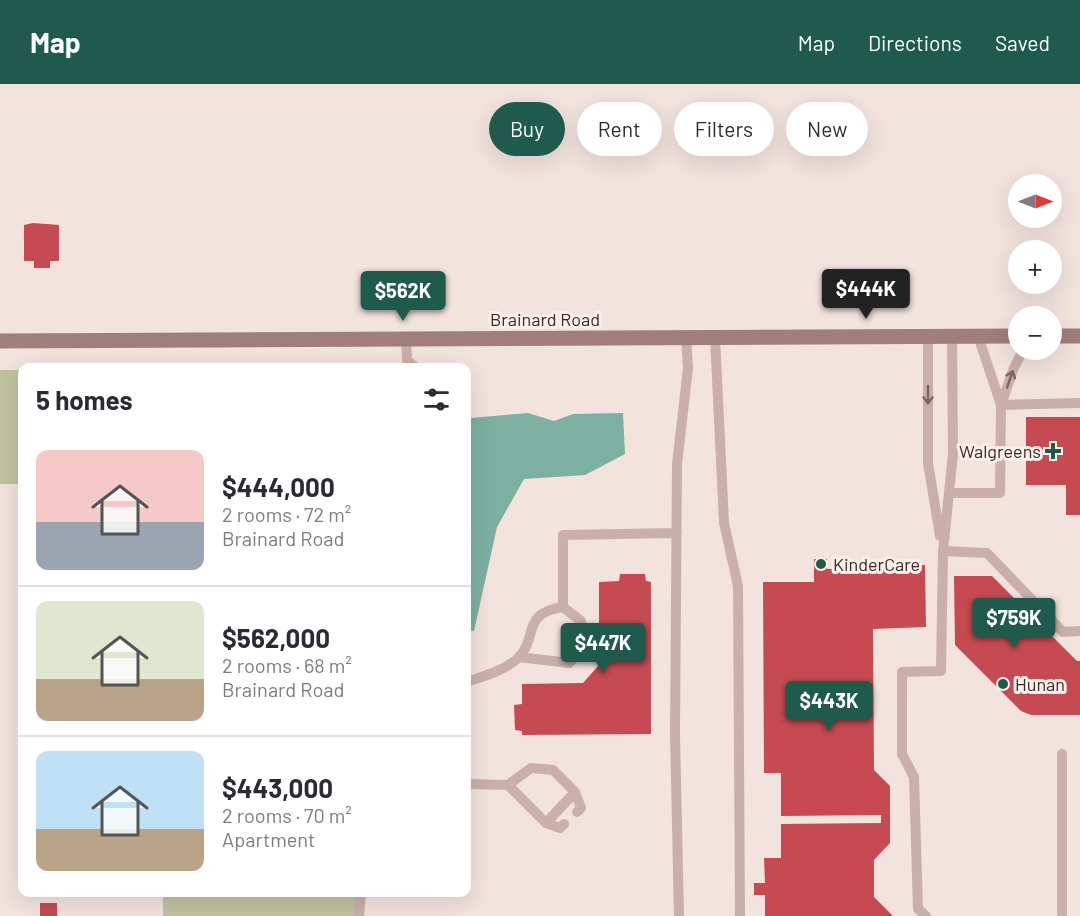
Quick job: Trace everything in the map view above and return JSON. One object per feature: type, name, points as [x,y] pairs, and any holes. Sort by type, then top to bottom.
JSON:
[{"type":"main road","name":"Brainard Road","points":[[0,341],[1008,336]]},
{"type":"main road","points":[[1062,336],[1080,336]]},
{"type":"lane","points":[[928,336],[928,463],[943,551]]},
{"type":"lane","points":[[926,916],[918,909],[914,777],[902,754],[902,672],[942,671],[943,551],[953,454],[952,336]]},
{"type":"lane","points":[[978,336],[1001,405]]},
{"type":"lane","points":[[678,916],[675,734],[677,464],[688,368],[686,337]]},
{"type":"lane","points":[[715,337],[724,523],[738,586],[740,916]]},
{"type":"lane","points":[[406,339],[407,363]]},
{"type":"lane","points":[[949,494],[1000,493],[1001,405],[1018,360]]},
{"type":"lane","points":[[1001,405],[1080,403]]},
{"type":"lane","points":[[563,607],[563,535],[677,533]]},
{"type":"lane","points":[[943,551],[987,553],[1063,632],[1080,631]]},
{"type":"lane","points":[[471,680],[497,672],[519,657],[538,617],[552,609],[563,607],[580,621],[584,633],[582,649],[569,663],[519,657]]},
{"type":"lane","points":[[1062,754],[1062,916]]},
{"type":"lane","points":[[471,784],[508,785],[531,768],[553,770],[575,792],[582,808],[577,812]]},
{"type":"lane","points":[[508,785],[546,823],[560,828],[564,824]]},
{"type":"lane","points":[[546,823],[575,792]]},
{"type":"lane","points":[[359,916],[361,897]]},
{"type":"green space","points":[[0,370],[18,370],[18,484],[0,484]]},
{"type":"green space","points":[[163,897],[361,897],[359,916],[163,916]]},
{"type":"water","points":[[528,413],[554,421],[573,414],[623,413],[625,454],[585,475],[524,479],[497,527],[474,631],[471,631],[471,418]]},
{"type":"building","points":[[33,223],[59,225],[59,261],[50,261],[50,268],[34,268],[34,261],[24,261],[24,225]]},
{"type":"building","name":"Walgreens","points":[[1026,417],[1080,417],[1080,515],[1066,515],[1066,485],[1026,485]]},
{"type":"building","points":[[814,559],[827,559],[827,569],[908,569],[908,565],[925,565],[926,627],[873,629],[874,770],[890,786],[890,843],[874,860],[874,897],[893,916],[765,916],[765,895],[754,895],[754,883],[765,883],[764,858],[781,858],[781,824],[881,823],[881,815],[781,816],[781,773],[764,773],[763,582],[814,582]]},
{"type":"building","points":[[620,574],[645,574],[646,581],[651,582],[651,734],[522,735],[522,731],[515,730],[514,705],[522,704],[522,684],[583,683],[599,665],[599,582],[619,581]]},
{"type":"building","points":[[954,576],[992,576],[1077,661],[1080,661],[1080,715],[1031,715],[1021,711],[955,645]]},
{"type":"building","points":[[40,903],[57,903],[57,916],[40,916]]},
{"type":"place","name":"Walgreens","points":[[1053,451]]},
{"type":"place","name":"KinderCare","points":[[821,564]]},
{"type":"place","name":"Hunan","points":[[1003,684]]}]
